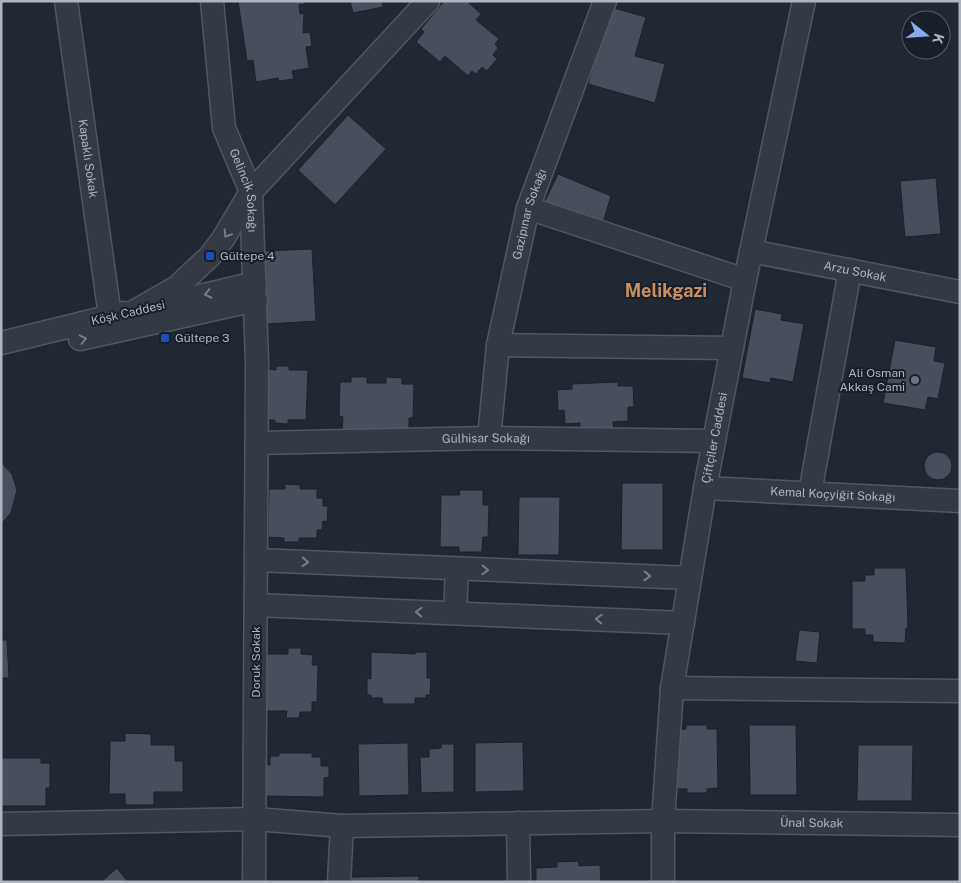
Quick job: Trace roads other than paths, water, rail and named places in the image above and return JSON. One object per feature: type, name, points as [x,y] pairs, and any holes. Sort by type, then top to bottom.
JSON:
[{"type":"street","name":"Kapaklı Sokak","points":[[66,1],[110,316]]},
{"type":"street","name":"Gelincik Sokağı","points":[[212,1],[224,128],[251,192],[255,292],[257,442]]},
{"type":"street","points":[[134,311],[177,287],[210,256],[223,239],[251,192],[428,1]]},
{"type":"street","name":"Gazipınar Sokağı","points":[[489,438],[498,345],[528,208],[605,1]]},
{"type":"street","name":"Çiftçiler Caddesi","points":[[663,882],[663,821],[672,688],[682,623],[745,280],[804,1]]},
{"type":"street","points":[[528,208],[745,280]]},
{"type":"street","name":"Arzu Sokak","points":[[751,251],[960,292]]},
{"type":"street","points":[[810,493],[850,270]]},
{"type":"street","name":"Köşk Caddesi","points":[[1,343],[134,311],[255,292]]},
{"type":"street","name":"Köşk Caddesi","points":[[1,357],[255,292]]},
{"type":"street","points":[[498,345],[732,348]]},
{"type":"street","name":"Gülhisar Sokağı","points":[[257,442],[489,438],[714,441]]},
{"type":"street","name":"Doruk Sokak","points":[[254,882],[257,442]]},
{"type":"street","name":"Kemal Koçyiğit Sokağı","points":[[706,488],[960,501]]},
{"type":"street","points":[[256,560],[690,578]]},
{"type":"street","points":[[455,613],[457,569]]},
{"type":"street","points":[[256,605],[682,623]]},
{"type":"street","points":[[672,688],[960,691]]},
{"type":"street","name":"Ünal Sokak","points":[[1,824],[255,819],[342,826],[663,821],[960,825]]},
{"type":"street","points":[[518,823],[519,882]]},
{"type":"street","points":[[339,882],[342,826]]},
{"type":"place","name":"Gültepe 4","points":[[210,256]]},
{"type":"place","name":"Gültepe 3","points":[[165,338]]},
{"type":"place","name":"Ali Osman Akkaş Cami","points":[[915,380]]},
{"type":"district","name":"Melikgazi","points":[[666,290]]}]
